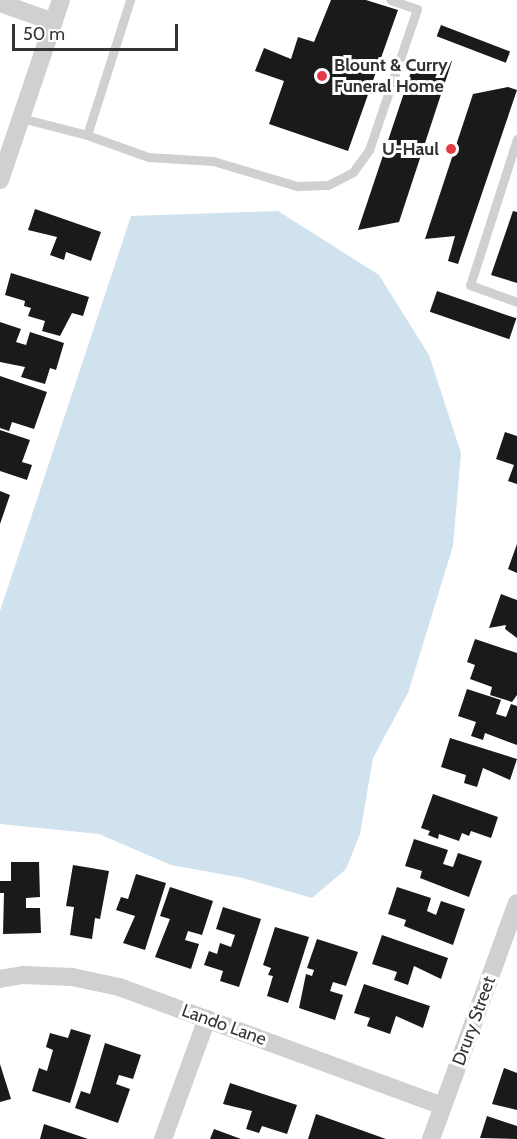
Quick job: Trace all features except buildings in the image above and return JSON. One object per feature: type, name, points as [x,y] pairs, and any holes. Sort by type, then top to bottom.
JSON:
[{"type":"street","points":[[0,180],[61,0]]},
{"type":"street","points":[[0,3],[54,22]]},
{"type":"street","name":"Drury Street","points":[[431,1139],[517,903]]},
{"type":"street","name":"Lando Lane","points":[[0,980],[23,975],[72,977],[119,987],[443,1106]]},
{"type":"street","points":[[163,1139],[207,1019]]},
{"type":"lane","points":[[87,135],[130,0]]},
{"type":"lane","points":[[21,118],[87,135],[148,157],[213,161],[297,186],[328,185],[353,172],[369,150],[417,9],[391,0]]},
{"type":"lane","points":[[517,139],[470,285],[517,302]]},
{"type":"water","points":[[278,211],[379,275],[429,355],[461,453],[453,546],[408,693],[373,758],[360,834],[346,869],[312,898],[243,878],[171,865],[99,834],[0,824],[0,611],[131,216]]},
{"type":"place","name":"Blount & Curry Funeral Home","points":[[322,76]]},
{"type":"place","name":"U-Haul","points":[[451,149]]}]
